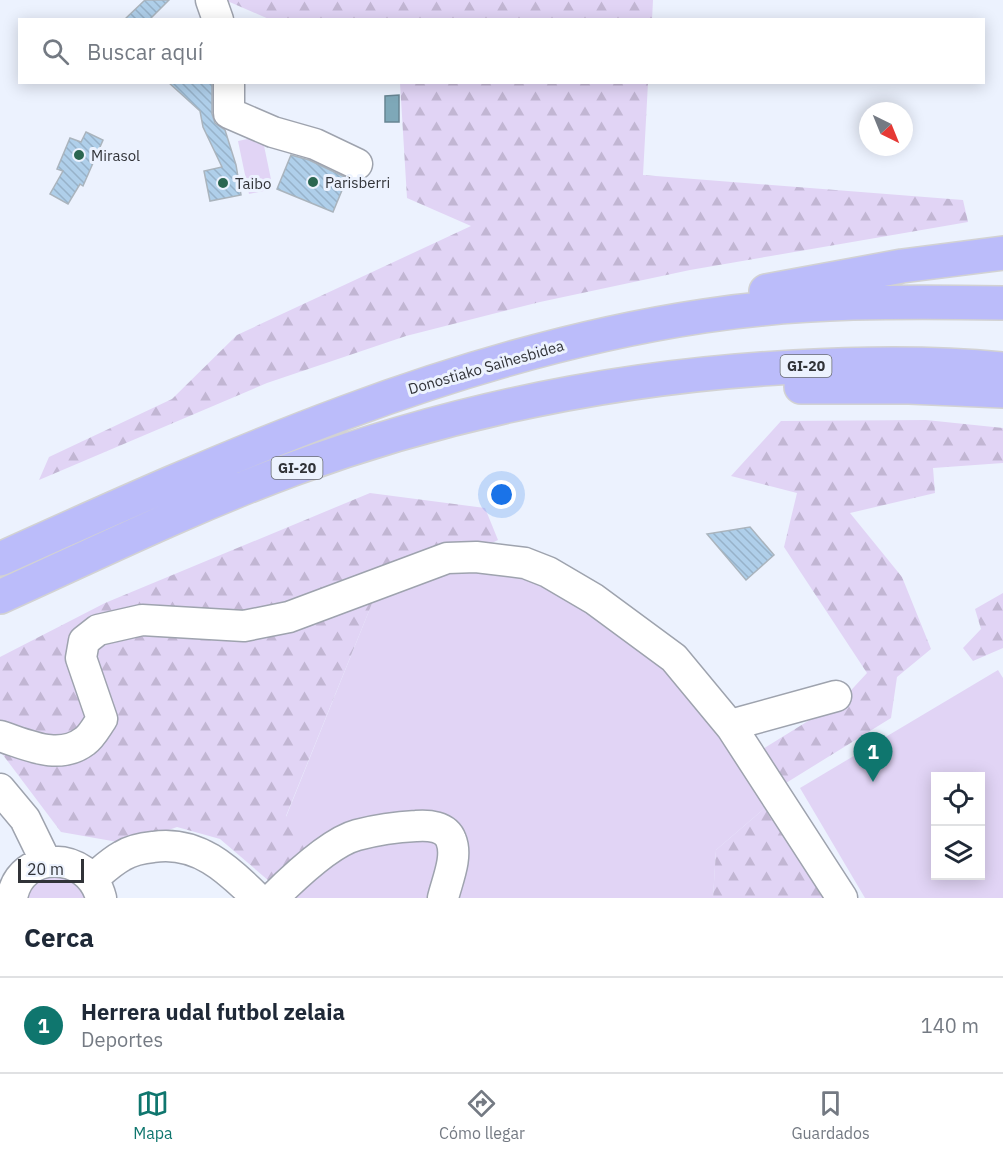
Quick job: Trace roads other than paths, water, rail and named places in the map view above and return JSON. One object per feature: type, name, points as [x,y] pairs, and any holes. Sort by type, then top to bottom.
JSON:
[{"type":"highway","points":[[703,316],[750,294],[891,268],[1003,253]]},
{"type":"highway","name":"Donostiako Saihesbidea","points":[[0,560],[169,483],[379,399],[493,363],[602,335],[703,316],[783,306],[865,302],[1003,303]]},
{"type":"highway","name":"GI-20","points":[[0,597],[179,515],[293,470],[389,437],[529,401],[610,386],[696,374],[848,364],[955,364],[1003,369]]},
{"type":"highway","points":[[610,386],[654,399],[812,387],[909,387],[1003,391]]},
{"type":"street","points":[[211,0],[217,18]]},
{"type":"street","points":[[229,84],[228,113],[273,132],[315,144],[357,164]]},
{"type":"street","points":[[0,736],[42,750],[67,752],[87,740],[102,719],[81,658],[84,641],[98,630],[142,620],[244,626],[289,617],[447,558],[476,558],[525,563],[548,572],[594,599],[674,658],[732,728],[842,898]]},
{"type":"street","points":[[732,728],[738,723],[836,696]]},
{"type":"street","points":[[0,789],[25,819],[46,862]]},
{"type":"street","points":[[273,898],[292,879],[324,854],[355,836],[398,827],[425,825],[442,829],[451,839],[454,857],[443,898]]},
{"type":"street","points":[[12,898],[20,879],[32,868],[46,862],[59,861],[83,870],[96,888],[121,856],[139,848],[163,845],[184,847],[201,852],[222,865],[257,898]]},
{"type":"water","points":[[399,95],[399,122],[385,122],[385,96]]},
{"type":"place","name":"Mirasol","points":[[79,155]]},
{"type":"place","name":"Parisberri","points":[[313,182]]},
{"type":"place","name":"Taibo","points":[[223,183]]},
{"type":"place","name":"Herrera udal futbol zelaia","points":[[873,782]]}]
